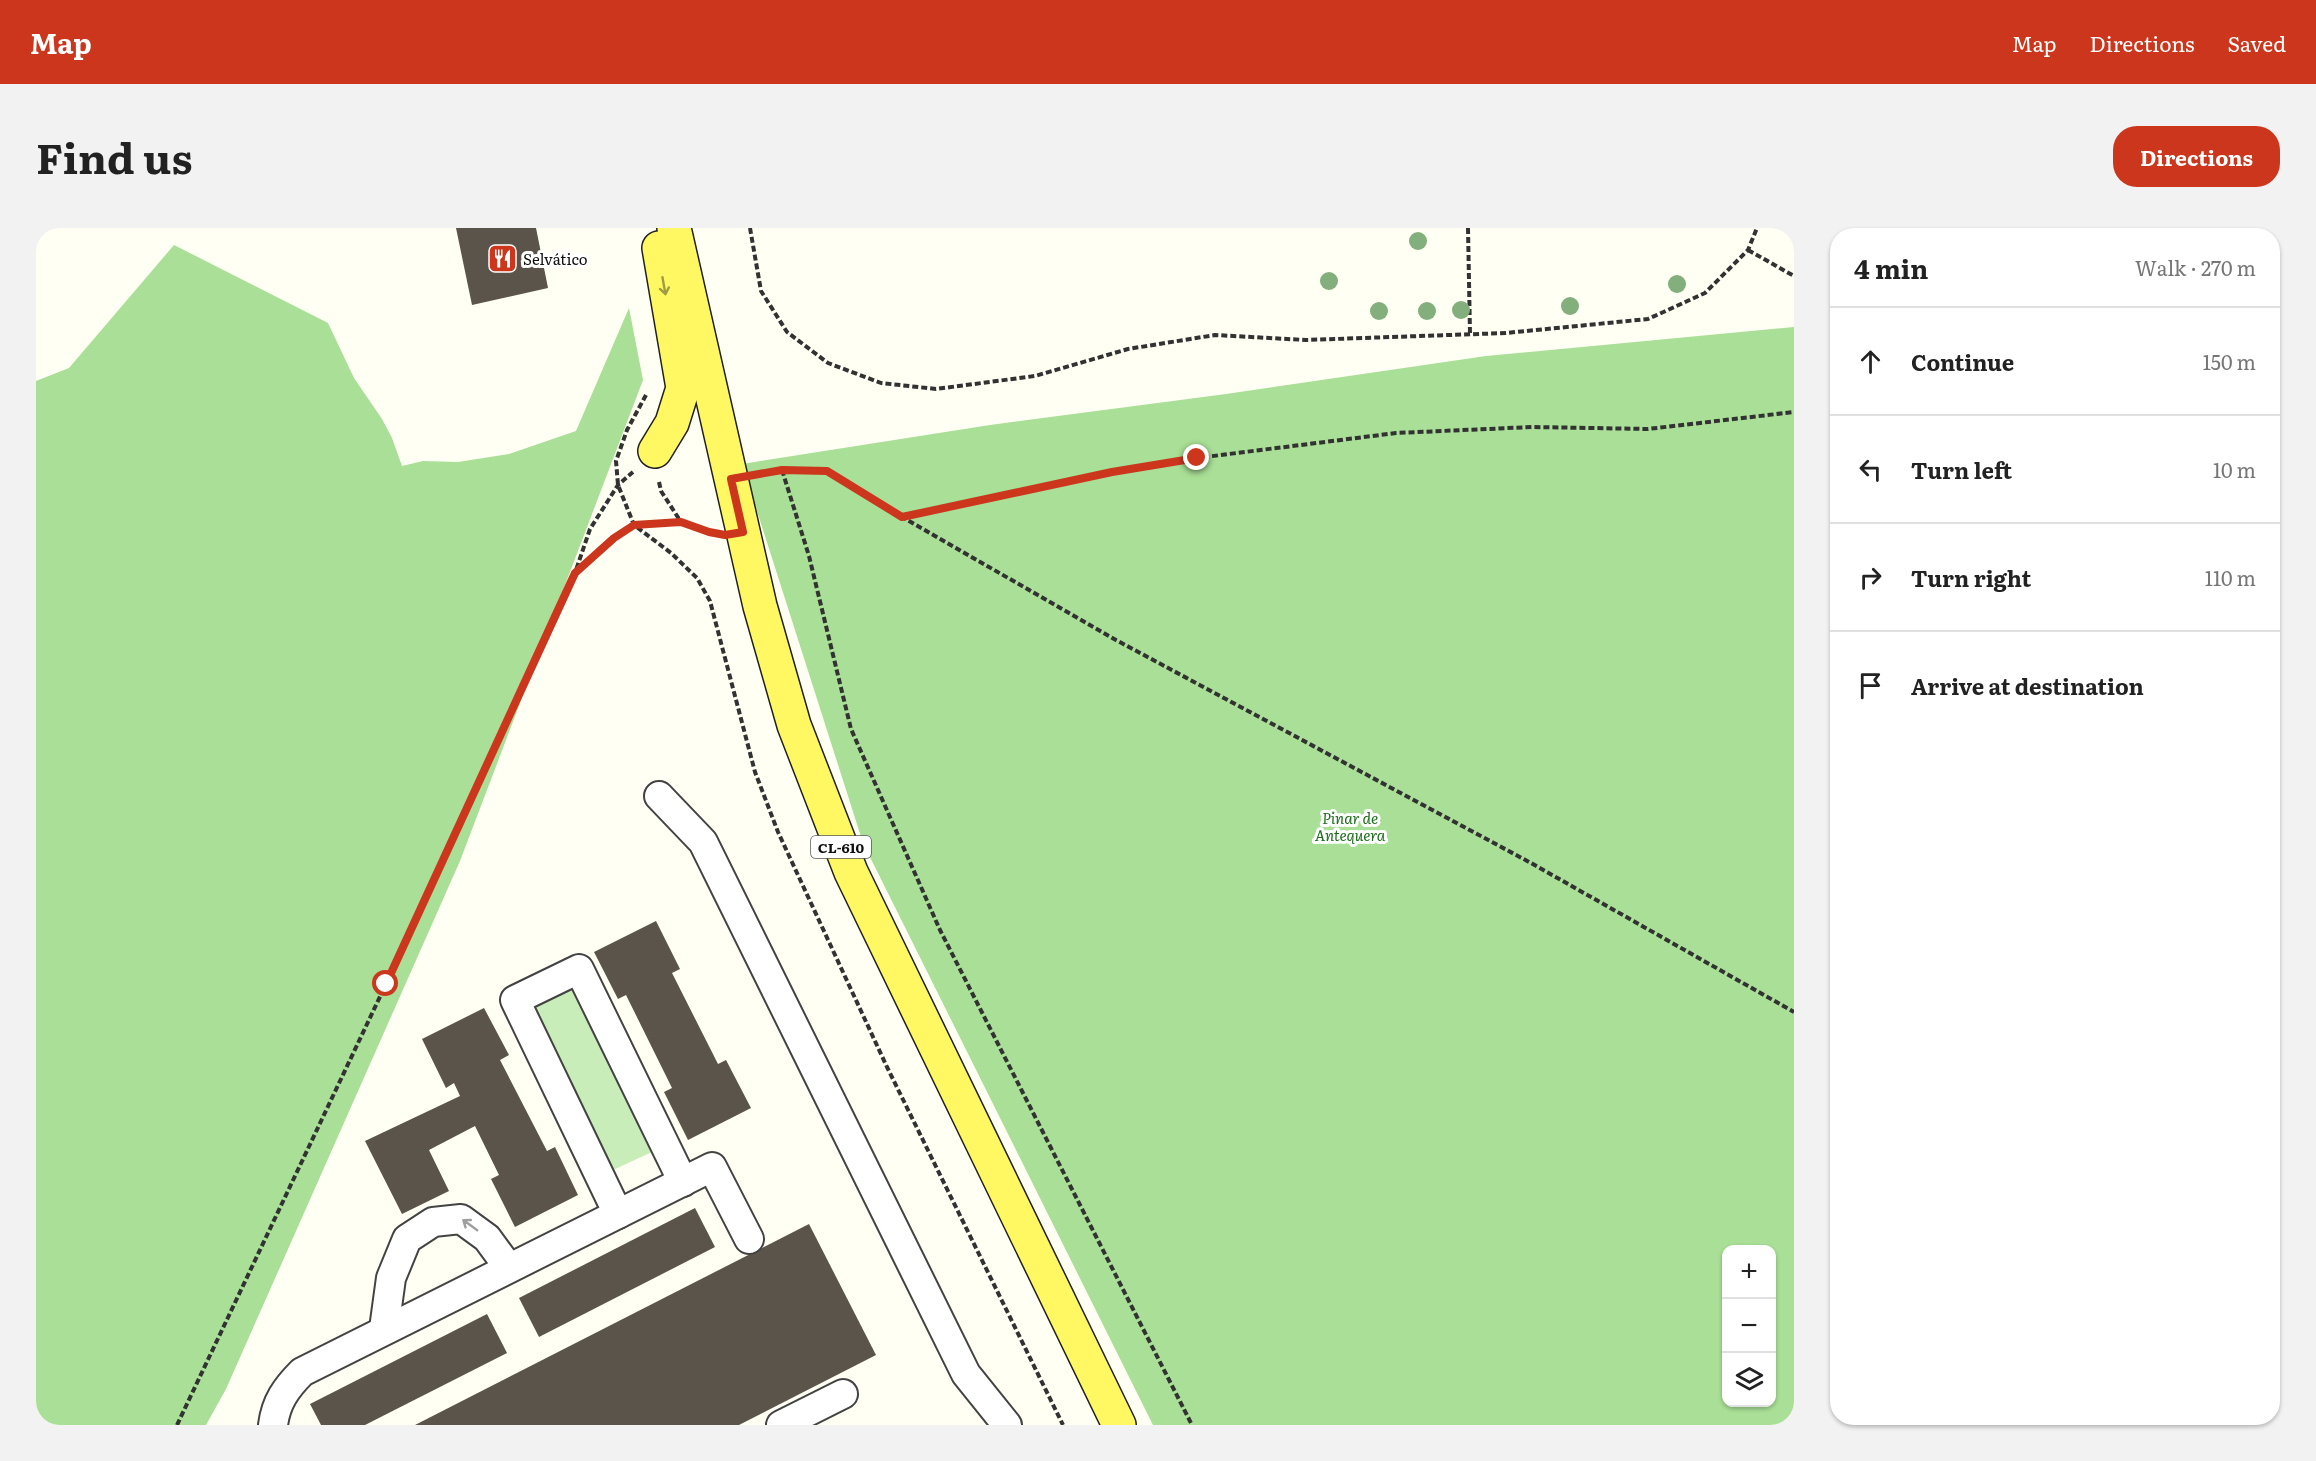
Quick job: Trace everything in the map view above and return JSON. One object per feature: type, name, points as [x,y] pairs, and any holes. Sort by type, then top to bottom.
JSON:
[{"type":"main road","points":[[656,451],[672,423],[683,388],[661,269],[657,228]]},
{"type":"main road","name":"CL-610","points":[[674,228],[759,606],[794,725],[851,872],[1119,1425]]},
{"type":"lane","points":[[659,796],[703,842],[966,1374],[1007,1425]]},
{"type":"lane","points":[[618,1214],[514,1000],[579,969],[683,1182]]},
{"type":"lane","points":[[273,1425],[275,1408],[286,1388],[302,1372],[712,1167],[749,1239]]},
{"type":"lane","points":[[384,1329],[392,1278],[407,1239],[433,1222],[461,1219],[487,1238],[509,1268]]},
{"type":"lane","points":[[781,1425],[843,1394]]},
{"type":"path","points":[[750,228],[761,291],[788,332],[828,363],[881,383],[936,389],[1035,376],[1128,349],[1215,335],[1306,340],[1506,333],[1648,319],[1705,293],[1748,250],[1757,228]]},
{"type":"path","points":[[1468,228],[1470,334]]},
{"type":"path","points":[[1748,250],[1794,276]]},
{"type":"path","points":[[902,517],[1112,472],[1197,458],[1396,433],[1533,427],[1648,429],[1794,412]]},
{"type":"path","points":[[656,451],[656,472],[662,491],[681,522]]},
{"type":"path","points":[[177,1425],[391,973],[575,573],[590,529],[618,485],[656,451]]},
{"type":"path","points":[[731,479],[782,470],[827,471],[902,517],[1116,640],[1531,863],[1794,1012]]},
{"type":"path","points":[[782,470],[809,556],[852,729],[940,930],[1192,1425]]},
{"type":"path","points":[[575,573],[614,538],[634,525],[681,522],[725,535],[743,532]]},
{"type":"green space","points":[[174,245],[328,323],[354,378],[392,438],[402,466],[423,461],[458,462],[509,454],[576,431],[629,308],[643,380],[460,861],[226,1389],[206,1425],[36,1425],[36,381],[69,368]]},
{"type":"green space","name":"Pinar de Antequera","points":[[1794,327],[1794,1425],[1153,1425],[863,843],[742,464],[990,425],[1226,394],[1486,356]]},
{"type":"green space","points":[[571,984],[652,1152],[613,1170],[533,1003]]},
{"type":"building","name":"Selvático","points":[[456,228],[536,228],[548,288],[472,305]]},
{"type":"building","points":[[656,921],[680,969],[672,973],[718,1064],[726,1060],[751,1108],[688,1140],[664,1092],[672,1088],[626,995],[618,999],[594,952]]},
{"type":"building","points":[[484,1008],[509,1055],[500,1060],[547,1151],[555,1147],[578,1195],[515,1227],[491,1179],[499,1175],[475,1126],[429,1150],[449,1191],[402,1214],[365,1141],[460,1096],[454,1083],[446,1088],[422,1039]]},
{"type":"building","points":[[695,1208],[715,1247],[539,1337],[519,1298]]},
{"type":"building","points":[[809,1224],[876,1355],[739,1425],[415,1425]]},
{"type":"building","points":[[487,1314],[507,1353],[365,1425],[321,1425],[310,1404]]},
{"type":"place","name":"Selvático","points":[[502,258]]},
{"type":"route","points":[[386,984],[575,573],[614,538],[634,525],[681,522],[725,535],[743,532],[731,479],[782,470],[827,471],[902,517],[1112,472],[1197,458]]}]
